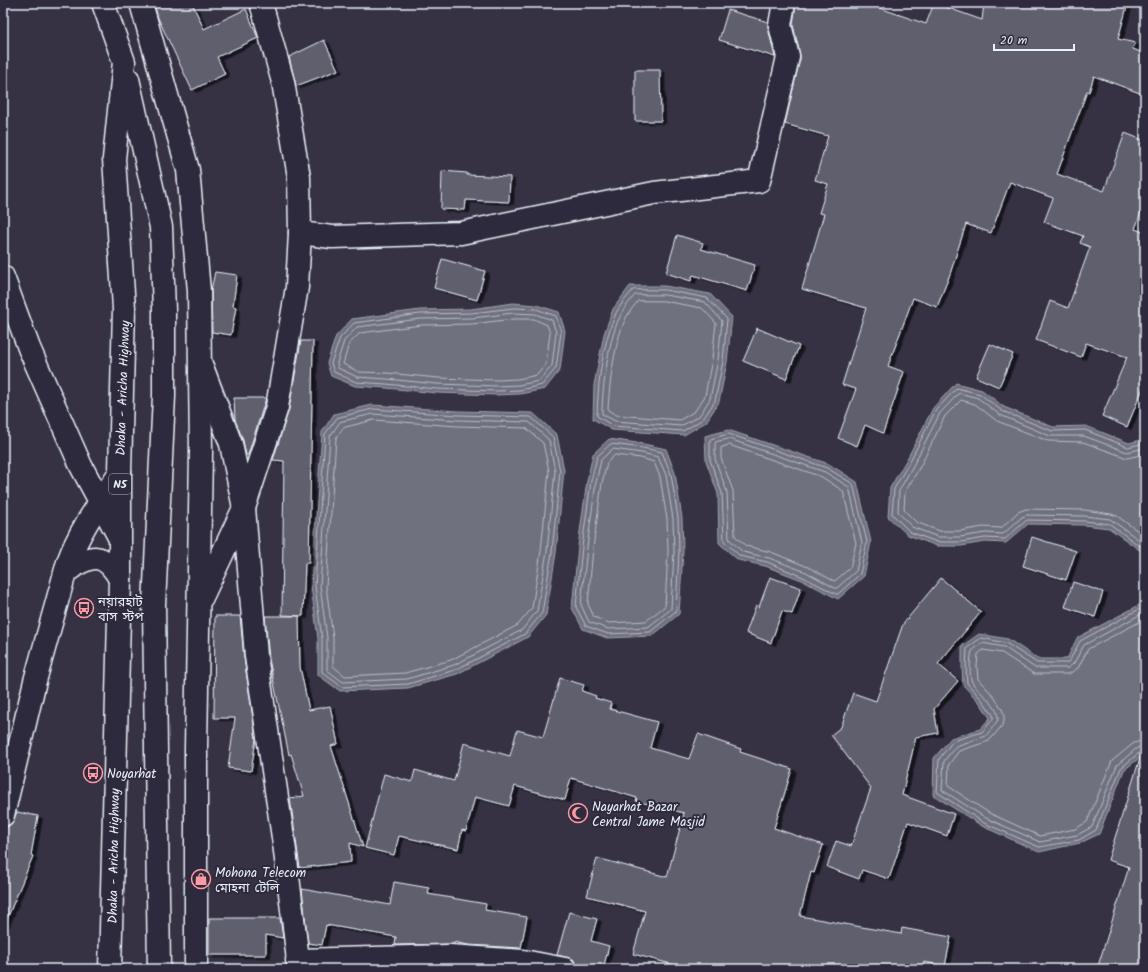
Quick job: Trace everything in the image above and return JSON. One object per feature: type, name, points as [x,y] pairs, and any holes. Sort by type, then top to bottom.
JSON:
[{"type":"main road","name":"Dhaka - Aricha Highway","points":[[103,3],[124,62],[114,159],[124,308],[120,472],[120,579],[110,969]]},
{"type":"main road","points":[[141,3],[188,170],[200,291],[199,360],[201,452],[196,748],[196,969]]},
{"type":"main road","points":[[199,604],[244,508],[277,407],[297,287],[300,232],[299,177],[283,82],[261,3]]},
{"type":"main road","points":[[300,232],[332,237],[461,233],[654,193],[759,181],[788,57],[780,24],[784,3]]},
{"type":"main road","name":"N5","points":[[124,62],[162,234],[164,396],[154,605],[159,969]]},
{"type":"main road","points":[[3,277],[29,348],[80,466],[120,538]]},
{"type":"main road","points":[[199,360],[231,444],[244,508],[256,656],[285,851],[298,964],[450,956],[523,961],[565,969]]},
{"type":"main road","points":[[3,815],[35,681],[74,545],[120,472]]},
{"type":"main road","points":[[66,571],[87,559],[96,557],[110,564],[120,579]]},
{"type":"water","points":[[630,286],[665,286],[710,294],[732,317],[727,362],[719,402],[706,422],[684,435],[612,430],[593,419],[594,385],[604,334],[613,309]]},
{"type":"water","points":[[513,303],[536,305],[559,312],[565,331],[560,370],[545,389],[520,394],[497,395],[437,393],[355,386],[331,376],[327,363],[336,336],[352,319],[420,310],[471,309]]},
{"type":"water","points":[[956,383],[982,390],[1004,407],[1053,427],[1086,426],[1129,443],[1145,439],[1145,554],[1109,528],[1084,525],[1028,524],[1006,543],[985,542],[961,546],[937,546],[908,535],[888,517],[890,488],[933,408]]},
{"type":"water","points":[[372,405],[458,411],[533,413],[557,435],[564,470],[556,553],[546,615],[528,637],[457,674],[408,688],[340,691],[318,675],[318,639],[311,586],[322,432],[334,414]]},
{"type":"water","points":[[728,430],[829,464],[857,482],[871,542],[864,576],[838,599],[802,580],[765,566],[738,560],[719,543],[718,494],[706,461],[705,436]]},
{"type":"water","points":[[609,439],[666,449],[675,473],[682,518],[683,551],[679,614],[652,636],[607,638],[583,629],[572,608],[578,546],[587,481],[593,454]]},
{"type":"water","points":[[1145,602],[1145,755],[1124,770],[1099,834],[1080,843],[1039,852],[982,826],[933,795],[934,758],[951,738],[980,729],[990,718],[980,703],[963,685],[962,646],[979,634],[1008,639],[1038,659],[1067,659],[1077,638]]},
{"type":"building","points":[[154,3],[192,3],[204,29],[246,9],[258,38],[217,57],[225,74],[192,90],[158,18]]},
{"type":"building","points":[[796,3],[865,3],[926,24],[934,3],[982,20],[984,3],[1128,3],[1118,39],[1135,43],[1133,49],[1145,54],[1145,95],[1094,76],[1089,92],[1087,91],[1057,174],[1104,191],[1125,133],[1145,141],[1145,201],[1135,229],[1145,233],[1145,383],[1127,427],[1102,416],[1127,357],[1086,343],[1081,357],[1036,340],[1050,301],[1068,308],[1090,247],[1080,243],[1083,236],[1044,222],[1053,198],[1010,182],[991,233],[966,224],[950,274],[937,307],[913,298],[888,366],[904,372],[883,433],[865,425],[857,446],[838,438],[856,389],[842,385],[866,308],[802,289],[824,214],[819,213],[828,184],[815,180],[828,136],[785,124],[800,59],[793,25]]},
{"type":"building","points":[[728,10],[768,22],[775,57],[719,40]]},
{"type":"building","points":[[324,40],[338,70],[296,86],[289,57]]},
{"type":"building","points":[[635,70],[660,70],[661,121],[635,121]]},
{"type":"building","points":[[442,171],[467,173],[467,175],[510,177],[509,202],[466,200],[465,210],[441,209]]},
{"type":"building","points":[[677,235],[703,243],[701,249],[755,265],[747,291],[693,275],[691,281],[666,273]]},
{"type":"building","points":[[442,259],[485,271],[477,300],[434,288]]},
{"type":"building","points":[[215,272],[237,275],[233,306],[236,307],[231,335],[212,332],[211,290]]},
{"type":"building","points":[[757,328],[799,346],[786,379],[743,361]]},
{"type":"building","points":[[301,341],[313,341],[309,563],[305,563],[303,616],[282,615],[284,461],[273,460],[289,409]]},
{"type":"building","points":[[990,344],[1013,354],[999,387],[976,377]]},
{"type":"building","points":[[234,398],[266,398],[248,455],[246,455],[243,440],[235,420]]},
{"type":"building","points":[[1032,537],[1076,551],[1066,580],[1023,566]]},
{"type":"building","points":[[770,577],[801,588],[792,614],[782,611],[771,643],[746,633],[756,605],[759,607]]},
{"type":"building","points":[[941,578],[981,612],[938,664],[958,681],[934,709],[938,733],[916,737],[902,795],[954,814],[947,836],[908,822],[889,879],[862,870],[859,879],[827,867],[836,841],[851,846],[871,788],[831,735],[841,727],[853,693],[876,701],[903,624]]},
{"type":"building","points":[[1073,582],[1103,592],[1095,617],[1065,607]]},
{"type":"building","points":[[215,616],[240,616],[244,658],[256,739],[251,771],[228,768],[235,718],[214,718]]},
{"type":"building","points":[[265,616],[299,616],[300,667],[309,710],[330,706],[338,744],[331,746],[363,847],[350,843],[351,862],[300,868],[290,798],[304,796],[291,754],[289,755],[269,659]]},
{"type":"building","points":[[560,678],[584,685],[582,691],[596,696],[595,698],[611,703],[610,709],[657,722],[650,748],[689,759],[698,734],[741,749],[740,752],[792,769],[774,828],[823,845],[814,873],[811,872],[800,916],[901,934],[902,928],[951,937],[945,966],[924,962],[922,969],[690,969],[633,954],[645,911],[587,896],[597,858],[667,877],[684,813],[636,801],[637,798],[571,778],[565,800],[515,786],[509,806],[475,797],[466,831],[462,830],[458,849],[399,836],[394,855],[365,848],[384,774],[412,782],[415,770],[454,781],[464,743],[510,756],[517,730],[543,737]]},
{"type":"building","points":[[1140,758],[1145,759],[1145,969],[1097,969],[1129,867],[1108,860]]},
{"type":"building","points":[[17,812],[38,816],[31,855],[33,856],[4,926],[3,827],[7,827],[12,823]]},
{"type":"building","points":[[394,882],[429,888],[428,894],[486,904],[485,910],[527,917],[521,948],[468,945],[454,942],[454,944],[395,945],[396,937],[326,925],[322,945],[308,943],[302,889],[390,905]]},
{"type":"building","points":[[569,912],[597,919],[591,941],[609,946],[603,969],[577,969],[577,965],[573,959],[557,955]]},
{"type":"building","points":[[209,918],[280,918],[283,938],[266,935],[266,955],[209,955]]},
{"type":"place","name":"নয়ারহাট বাস স্টপ","points":[[84,608]]},
{"type":"place","name":"Noyarhat","points":[[93,773]]},
{"type":"place","name":"Nayarhat Bazar Central Jame Masjid","points":[[578,813]]},
{"type":"place","name":"Mohona Telecom মোহনা টেলি","points":[[201,879]]}]
